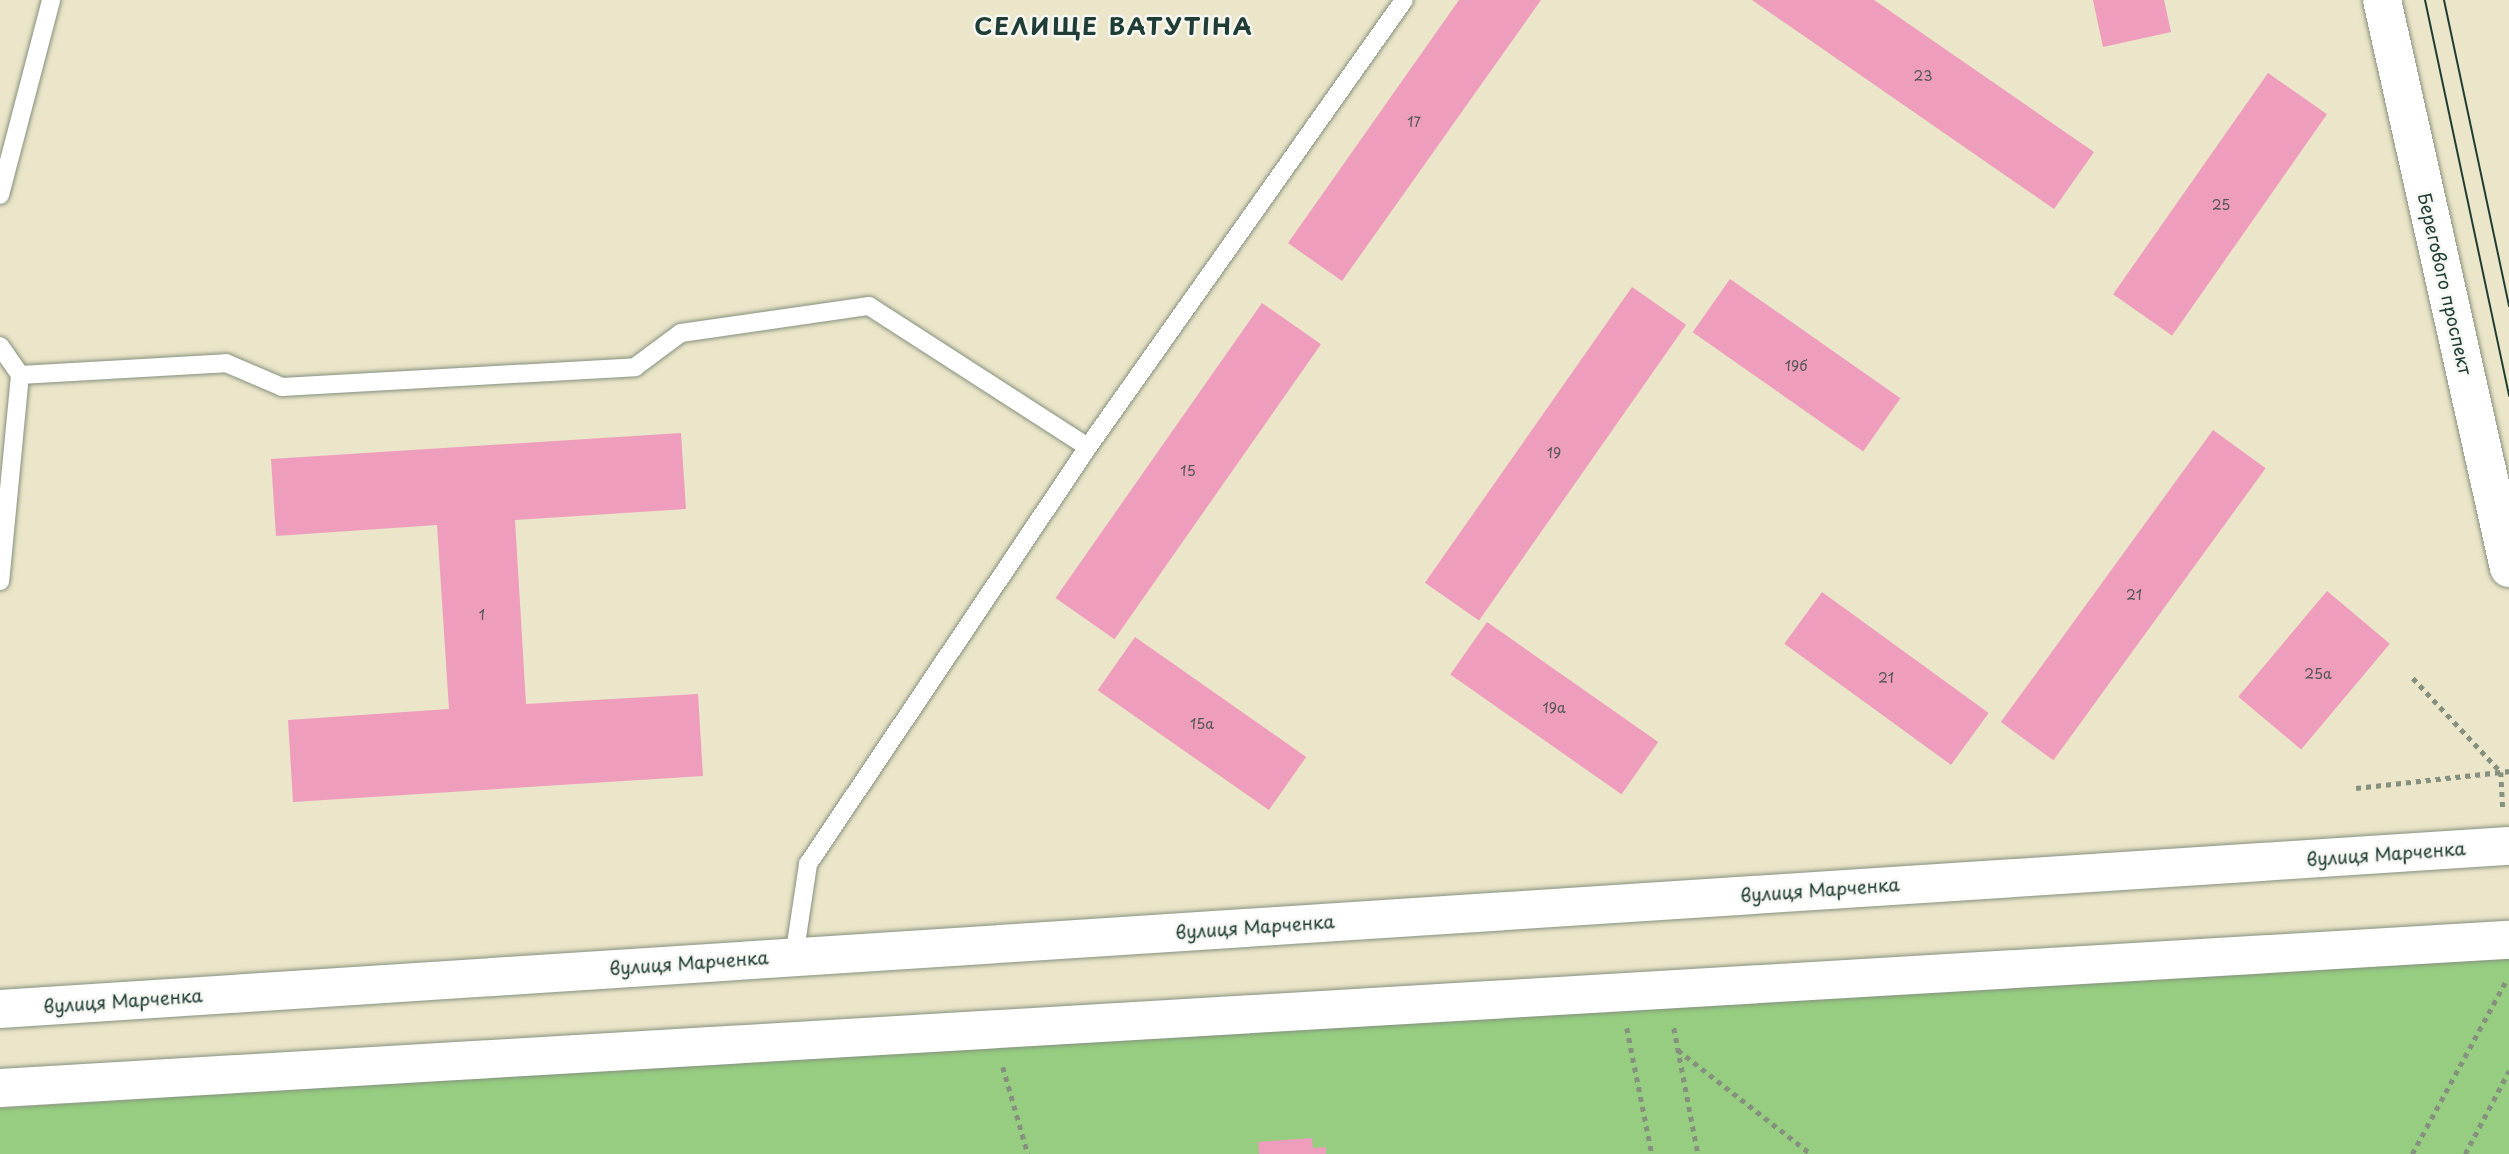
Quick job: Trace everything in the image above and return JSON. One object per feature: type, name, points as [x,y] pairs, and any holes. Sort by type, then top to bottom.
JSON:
[{"type":"street","name":"Берегового проспект","points":[[2382,0],[2509,568]]},
{"type":"street","name":"вулиця Марченка","points":[[0,1009],[2507,846]]},
{"type":"street","points":[[0,1088],[2509,940]]},
{"type":"lane","points":[[0,195],[51,0]]},
{"type":"lane","points":[[794,957],[808,864],[1088,447],[1404,0]]},
{"type":"lane","points":[[20,375],[226,363],[282,387],[635,367],[681,333],[869,306],[1088,447]]},
{"type":"lane","points":[[0,346],[20,375],[0,581]]},
{"type":"path","points":[[2413,678],[2501,772],[2507,846]]},
{"type":"path","points":[[2356,788],[2509,771]]},
{"type":"path","points":[[2412,1154],[2509,975]]},
{"type":"path","points":[[1667,990],[1698,1154]]},
{"type":"path","points":[[1620,993],[1651,1154]]},
{"type":"path","points":[[992,1030],[1028,1154]]},
{"type":"path","points":[[1678,1050],[1811,1154]]},
{"type":"path","points":[[2465,1154],[2509,1071]]},
{"type":"green space","points":[[2509,952],[2509,1154],[0,1154],[0,1108]]},
{"type":"building","points":[[1459,0],[1541,0],[1342,281],[1288,243]]},
{"type":"building","points":[[1752,0],[1874,0],[2094,152],[2054,209]]},
{"type":"building","points":[[2093,0],[2164,0],[2171,32],[2103,47]]},
{"type":"building","points":[[2268,73],[2327,114],[2172,335],[2113,294]]},
{"type":"building","points":[[1730,279],[1900,398],[1863,452],[1693,332]]},
{"type":"building","points":[[1632,287],[1686,325],[1479,621],[1425,583]]},
{"type":"building","points":[[1262,303],[1321,344],[1114,639],[1056,598]]},
{"type":"building","points":[[2213,430],[2266,468],[2053,760],[2001,722]]},
{"type":"building","points":[[681,433],[686,509],[515,520],[526,704],[698,694],[703,776],[293,802],[288,720],[449,709],[437,525],[276,536],[271,459]]},
{"type":"building","points":[[2327,591],[2390,644],[2301,749],[2238,697]]},
{"type":"building","points":[[1822,592],[1989,713],[1951,765],[1784,644]]},
{"type":"building","points":[[1487,622],[1658,742],[1621,794],[1450,674]]},
{"type":"building","points":[[1135,637],[1306,757],[1269,810],[1098,690]]},
{"type":"building","points":[[1312,1138],[1313,1148],[1326,1147],[1326,1154],[1259,1154],[1258,1142]]},
{"type":"tram line","points":[[2425,0],[2509,396]]},
{"type":"tram line","points":[[2444,0],[2509,306]]},
{"type":"district","name":"СЕЛИЩЕ ВАТУТІНА","points":[[1114,26]]}]
